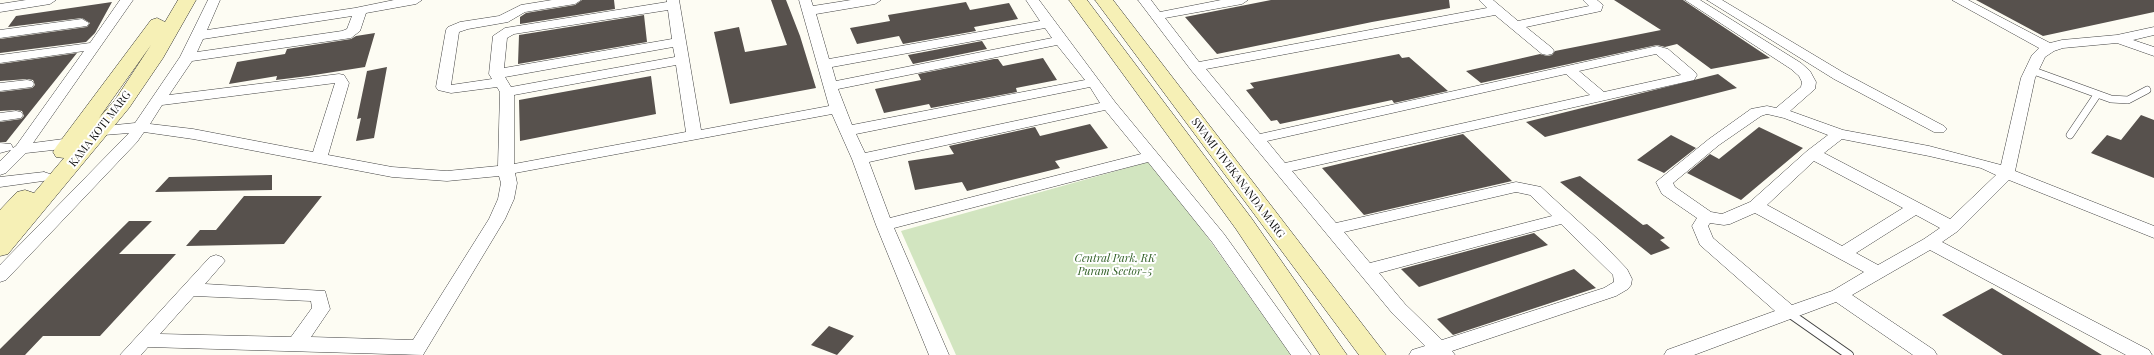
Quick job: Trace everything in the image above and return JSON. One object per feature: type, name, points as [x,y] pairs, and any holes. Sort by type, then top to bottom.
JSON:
[{"type":"street","points":[[0,20],[5,7],[46,0]]},
{"type":"street","points":[[0,170],[22,149],[127,0]]},
{"type":"street","name":"KAMA KOTI MARG","points":[[0,224],[44,176],[75,138],[151,35],[171,0]]},
{"type":"street","name":"KAMA KOTI MARG","points":[[0,248],[122,104],[153,58],[187,0]]},
{"type":"street","points":[[0,276],[142,127],[187,57],[199,35],[214,0]]},
{"type":"street","points":[[199,35],[416,0]]},
{"type":"street","points":[[575,0],[521,9],[508,17],[497,21],[465,25],[453,30],[443,84],[445,88],[451,89],[682,60]]},
{"type":"street","points":[[875,0],[807,6],[837,109],[860,159],[884,225],[939,355]]},
{"type":"street","points":[[1032,0],[1060,40],[1094,82],[1109,105],[1150,157],[1218,238],[1301,355]]},
{"type":"street","name":"SWAMI VIVEKANANDA MARG","points":[[1078,0],[1244,224],[1334,355]]},
{"type":"street","name":"SWAMI VIVEKANANDA MARG","points":[[1104,0],[1373,355]]},
{"type":"street","points":[[1144,0],[1196,67],[1399,309],[1442,352]]},
{"type":"street","points":[[1157,16],[1242,0]]},
{"type":"street","points":[[1517,25],[1596,8],[1597,6],[1589,0]]},
{"type":"street","points":[[1691,0],[1796,66],[1805,74],[1809,82],[1808,89],[1780,112]]},
{"type":"street","points":[[1713,0],[1839,76],[1939,129]]},
{"type":"street","points":[[1958,0],[2049,48]]},
{"type":"street","points":[[502,34],[510,31],[673,2],[694,135]]},
{"type":"street","points":[[1196,67],[1492,3],[1547,50]]},
{"type":"street","points":[[187,57],[342,36],[353,31],[360,10]]},
{"type":"street","points":[[144,340],[297,343],[415,351],[503,208],[510,183],[506,170],[498,39],[502,34],[508,17]]},
{"type":"street","points":[[0,34],[82,23]]},
{"type":"street","points":[[824,64],[1048,24]]},
{"type":"street","points":[[1674,355],[1838,295],[1930,243],[1952,227],[2007,172],[2031,70],[2039,55],[2049,48],[2062,44],[2117,39],[2154,31]]},
{"type":"street","points":[[2117,39],[2154,52]]},
{"type":"street","points":[[831,86],[1060,40]]},
{"type":"street","points":[[501,83],[680,42]]},
{"type":"street","points":[[0,59],[87,46]]},
{"type":"street","points":[[1256,139],[1568,68],[1657,50],[1663,52],[1690,75],[1689,77],[1282,169]]},
{"type":"street","points":[[1568,68],[1601,97]]},
{"type":"street","points":[[159,101],[339,78],[342,83],[319,158]]},
{"type":"street","points":[[847,131],[1094,82]]},
{"type":"street","points":[[0,87],[28,84]]},
{"type":"street","points":[[860,159],[1109,105]]},
{"type":"street","points":[[22,149],[75,138],[102,129],[142,127],[193,134],[319,158],[420,175],[466,175],[506,170],[837,109]]},
{"type":"street","points":[[1838,134],[1812,154],[1756,206],[1724,220],[1706,217],[1668,190],[1664,182],[1756,112],[1767,110],[1780,112],[1838,134],[1966,159],[2007,172],[2154,232]]},
{"type":"street","points":[[0,117],[16,115]]},
{"type":"street","points":[[1812,154],[1952,227]]},
{"type":"street","points":[[884,225],[1150,157]]},
{"type":"street","points":[[0,182],[44,176]]},
{"type":"street","points":[[1333,229],[1516,186],[1535,191],[1596,247],[1621,273],[1623,279],[1619,288],[1442,352],[1419,355]]},
{"type":"street","points":[[1756,206],[1879,273]]},
{"type":"street","points":[[1843,254],[1915,208]]},
{"type":"street","points":[[1706,217],[1700,226],[1706,241],[1790,313]]},
{"type":"street","points":[[1367,270],[1563,218]]},
{"type":"street","points":[[1930,243],[2142,355]]},
{"type":"street","points":[[130,355],[216,261]]},
{"type":"street","points":[[189,290],[319,295],[321,309],[297,343]]},
{"type":"street","points":[[1838,295],[1927,355]]},
{"type":"lane","points":[[2031,70],[2097,95],[2128,100],[2147,90]]},
{"type":"lane","points":[[2070,135],[2097,95]]},
{"type":"lane","points":[[1790,313],[1849,355]]},
{"type":"green space","name":"Central Park, RK Puram Sector-5","points":[[1152,161],[1291,355],[956,355],[901,231]]},
{"type":"building","points":[[582,0],[614,0],[615,9],[520,24],[520,17],[526,13],[575,5]]},
{"type":"building","points":[[771,0],[786,0],[800,36],[816,88],[730,104],[714,32],[739,27],[745,52],[787,45]]},
{"type":"building","points":[[1271,0],[1449,0],[1450,8],[1372,22],[1217,54],[1185,17]]},
{"type":"building","points":[[1614,0],[1683,0],[1770,58],[1711,69],[1677,44],[1665,47],[1657,45],[1481,83],[1466,71],[1540,54],[1547,56],[1552,55],[1555,51],[1661,30]]},
{"type":"building","points":[[1976,0],[2154,0],[2154,12],[2043,36]]},
{"type":"building","points":[[112,2],[95,33],[86,42],[0,53],[0,39],[87,27],[90,23],[82,18],[8,27],[16,16]]},
{"type":"building","points":[[966,2],[970,10],[1009,3],[1018,19],[974,27],[976,31],[903,44],[899,36],[857,44],[850,28],[890,21],[888,15]]},
{"type":"building","points":[[644,15],[647,42],[518,64],[519,35]]},
{"type":"building","points":[[375,33],[365,67],[276,80],[277,76],[229,84],[237,62],[285,54],[287,49],[351,39],[356,36]]},
{"type":"building","points":[[982,41],[987,49],[913,64],[908,55]]},
{"type":"building","points":[[77,53],[6,142],[0,142],[0,122],[21,119],[24,116],[22,111],[0,111],[0,92],[32,88],[35,85],[33,80],[27,79],[0,81],[0,64]]},
{"type":"building","points":[[1399,54],[1402,58],[1409,57],[1448,91],[1394,103],[1392,100],[1280,124],[1277,120],[1271,121],[1246,90],[1254,88],[1250,83]]},
{"type":"building","points":[[1043,58],[1057,80],[1016,88],[1017,92],[931,108],[929,104],[884,113],[875,89],[921,80],[918,74],[994,59],[998,59],[1003,66]]},
{"type":"building","points":[[387,67],[374,138],[356,141],[361,118],[357,119],[367,71]]},
{"type":"building","points":[[1718,74],[1737,88],[1545,137],[1526,122]]},
{"type":"building","points":[[651,76],[656,114],[520,141],[519,100]]},
{"type":"building","points":[[2141,115],[2154,120],[2154,178],[2091,153],[2107,135],[2121,140]]},
{"type":"building","points":[[1090,124],[1108,148],[1055,161],[1060,168],[967,191],[962,182],[915,190],[908,161],[954,154],[949,146],[1035,127],[1040,136]]},
{"type":"building","points":[[1759,127],[1803,148],[1741,200],[1687,173],[1710,154],[1719,159]]},
{"type":"building","points":[[1463,134],[1512,181],[1364,215],[1322,168]]},
{"type":"building","points":[[1671,135],[1696,148],[1664,173],[1637,160]]},
{"type":"building","points":[[272,175],[272,190],[155,192],[169,177]]},
{"type":"building","points":[[1580,176],[1643,225],[1647,224],[1665,238],[1660,240],[1670,248],[1651,255],[1560,182]]},
{"type":"building","points":[[244,196],[322,196],[284,244],[186,246],[200,230],[216,230]]},
{"type":"building","points":[[129,221],[152,221],[119,254],[176,254],[100,336],[43,336],[25,355],[0,355],[0,349]]},
{"type":"building","points":[[1534,233],[1548,245],[1419,287],[1401,269]]},
{"type":"building","points":[[1574,269],[1596,288],[1453,335],[1437,319]]},
{"type":"building","points":[[1992,288],[2102,355],[2003,355],[1942,315]]},
{"type":"building","points":[[829,326],[854,336],[837,355],[811,345]]}]
